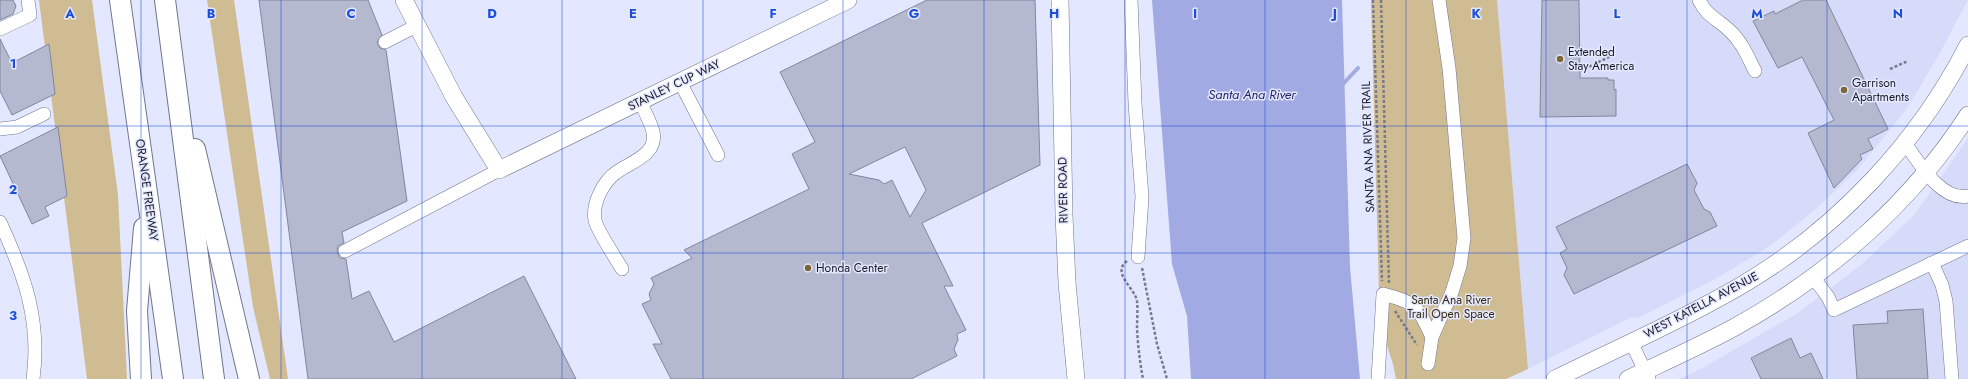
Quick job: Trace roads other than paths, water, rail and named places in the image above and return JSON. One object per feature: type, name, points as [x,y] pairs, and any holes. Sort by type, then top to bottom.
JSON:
[{"type":"highway","name":"ORANGE FREEWAY","points":[[120,0],[173,379]]},
{"type":"highway","points":[[164,0],[214,379]]},
{"type":"highway","points":[[170,40],[249,379]]},
{"type":"highway","points":[[141,379],[138,311],[147,190]]},
{"type":"main road","points":[[404,0],[416,26],[454,97],[500,170]]},
{"type":"main road","name":"STANLEY CUP WAY","points":[[500,170],[848,0]]},
{"type":"main road","name":"RIVER ROAD","points":[[1060,0],[1064,223],[1067,283],[1076,379]]},
{"type":"main road","name":"WEST KATELLA AVENUE","points":[[1555,379],[1631,342],[1743,284],[1794,250],[1852,199],[1905,143],[1930,108],[1968,45]]},
{"type":"main road","points":[[1628,379],[1647,375],[1733,328],[1813,277],[1881,220],[1927,172],[1953,139],[1968,115]]},
{"type":"street","points":[[0,29],[30,15],[28,0]]},
{"type":"street","points":[[1131,0],[1135,103],[1142,197],[1138,257]]},
{"type":"street","points":[[1428,364],[1432,337],[1452,292],[1460,266],[1464,238],[1449,68],[1439,0]]},
{"type":"street","points":[[1699,0],[1709,16],[1729,30],[1736,37],[1755,71]]},
{"type":"street","points":[[385,42],[416,26]]},
{"type":"street","points":[[680,82],[718,155]]},
{"type":"street","points":[[622,269],[595,220],[596,202],[603,188],[615,172],[645,156],[652,145],[654,133],[640,101]]},
{"type":"street","points":[[0,129],[17,126],[44,114]]},
{"type":"street","points":[[1905,143],[1927,172],[1948,193],[1959,196],[1968,196]]},
{"type":"street","points":[[345,251],[500,170]]},
{"type":"street","points":[[0,222],[22,273],[30,297],[35,342],[33,379]]},
{"type":"street","points":[[1813,277],[1828,297],[1834,310],[1968,246]]},
{"type":"street","points":[[1932,263],[1942,284],[1946,301],[1952,379]]},
{"type":"street","points":[[1378,379],[1384,294],[1405,300],[1420,312],[1432,337]]},
{"type":"street","points":[[1631,342],[1647,375]]},
{"type":"water","name":"Santa Ana River","points":[[1152,0],[1342,0],[1350,267],[1360,379],[1191,379],[1187,316],[1172,264]]},
{"type":"waterway","points":[[1342,85],[1358,68]]},
{"type":"place","name":"Extended Stay America","points":[[1560,59]]},
{"type":"place","name":"Garrison Apartments","points":[[1844,90]]},
{"type":"place","name":"Honda Center","points":[[808,268]]},
{"type":"park label","name":"Santa Ana River Trail Open Space","points":[[1451,307]]}]
